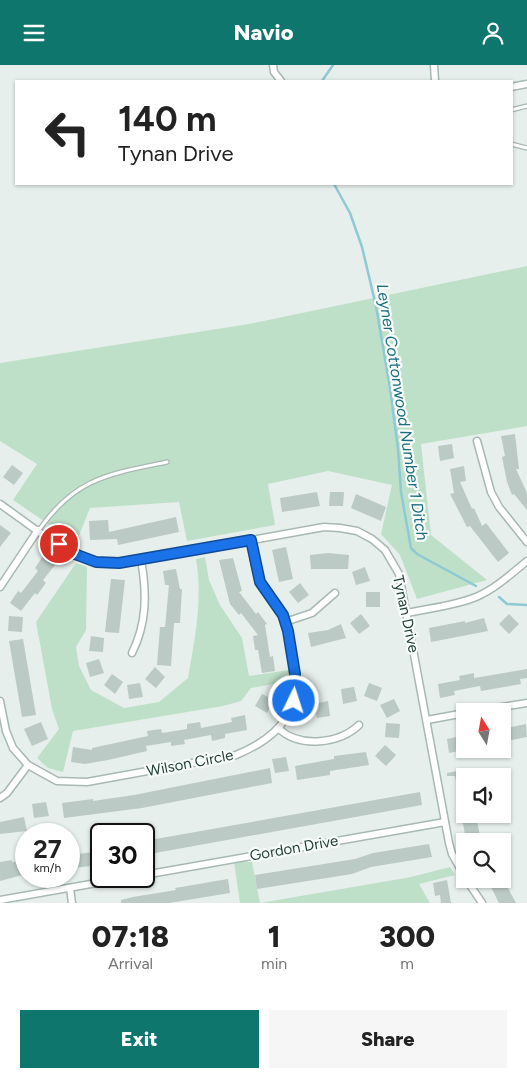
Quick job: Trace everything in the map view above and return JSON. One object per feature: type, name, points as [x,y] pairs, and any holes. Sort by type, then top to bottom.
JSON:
[{"type":"street","points":[[273,65],[274,72],[280,80]]},
{"type":"street","points":[[434,65],[435,80]]},
{"type":"street","points":[[513,87],[527,84]]},
{"type":"street","points":[[478,441],[491,493],[498,507],[527,542]]},
{"type":"street","name":"Tynan Drive","points":[[0,504],[72,553],[96,562],[119,563],[141,560],[324,527],[356,531],[372,539],[385,550],[394,564],[402,586],[445,822],[452,854],[456,861]]},
{"type":"street","points":[[0,587],[38,530]]},
{"type":"street","name":"Wilson Circle","points":[[0,701],[6,731],[13,748],[28,765],[57,781],[86,782],[236,755],[258,746],[279,729],[294,701],[296,688],[285,622],[278,606],[260,582],[251,540]]},
{"type":"street","points":[[132,653],[140,638],[145,610],[141,560]]},
{"type":"street","points":[[407,613],[462,602],[477,597],[498,584],[527,561]]},
{"type":"street","points":[[285,622],[312,613],[335,593]]},
{"type":"street","points":[[511,706],[527,703]]},
{"type":"street","points":[[427,720],[456,715]]},
{"type":"street","points":[[279,729],[290,737],[308,742],[348,735],[359,725]]},
{"type":"street","points":[[0,798],[7,793],[28,765]]},
{"type":"street","name":"Gordon Drive","points":[[155,873],[445,822]]},
{"type":"street","points":[[0,900],[70,888],[72,903]]},
{"type":"street","name":"Tynan Drive","points":[[472,888],[482,903]]},
{"type":"lane","points":[[513,110],[527,106]]},
{"type":"lane","points":[[513,145],[527,148]]},
{"type":"lane","points":[[38,530],[52,510],[82,486],[108,474],[167,462]]},
{"type":"green space","points":[[527,266],[527,426],[421,444],[431,535],[487,580],[417,599],[400,555],[381,534],[392,485],[328,471],[268,484],[275,525],[187,541],[179,502],[90,508],[76,543],[13,500],[37,464],[0,441],[0,363],[249,324]]},
{"type":"green space","points":[[205,557],[209,580],[220,605],[242,638],[249,676],[290,670],[291,681],[251,688],[241,701],[223,706],[73,731],[63,772],[48,768],[37,758],[59,729],[52,709],[36,622],[76,563],[87,567],[86,630],[76,647],[79,666],[91,690],[124,708],[159,702],[188,678],[198,604],[199,589],[196,559]]},
{"type":"green space","points":[[234,862],[252,862],[260,903],[240,903]]},
{"type":"green space","points":[[450,867],[455,875],[419,884],[430,903],[260,903],[411,877]]},
{"type":"building","points":[[515,434],[519,469],[516,469],[527,493],[527,510],[514,494],[512,495],[507,482],[502,457],[505,456],[501,436]]},
{"type":"building","points":[[452,444],[454,458],[440,461],[438,446]]},
{"type":"building","points":[[12,465],[23,473],[14,485],[3,477]]},
{"type":"building","points":[[464,466],[466,481],[460,482],[472,509],[474,508],[482,526],[486,523],[509,553],[498,562],[470,526],[467,527],[450,494],[454,493],[450,469]]},
{"type":"building","points":[[317,492],[320,506],[282,512],[280,498]]},
{"type":"building","points":[[330,492],[344,492],[343,506],[329,506]]},
{"type":"building","points":[[356,494],[386,507],[381,521],[351,508]]},
{"type":"building","points":[[176,517],[179,532],[118,545],[117,539],[90,540],[89,521],[108,520],[109,532]]},
{"type":"building","points":[[0,525],[11,533],[0,547]]},
{"type":"building","points":[[286,547],[293,579],[279,582],[272,550]]},
{"type":"building","points":[[328,553],[349,555],[348,569],[311,569],[310,555]]},
{"type":"building","points":[[43,556],[55,565],[43,580],[46,583],[37,595],[35,593],[21,611],[10,603],[18,591],[21,593],[38,571],[35,568]]},
{"type":"building","points":[[233,558],[242,591],[239,592],[256,614],[258,612],[267,624],[265,625],[270,657],[273,656],[275,671],[262,673],[258,650],[255,650],[253,636],[258,635],[241,613],[239,615],[230,604],[219,560]]},
{"type":"building","points":[[365,567],[370,581],[356,585],[352,572]]},
{"type":"building","points":[[176,569],[180,589],[182,589],[180,623],[174,623],[171,666],[157,665],[160,627],[165,627],[169,585],[165,585],[163,571]]},
{"type":"building","points":[[111,579],[125,580],[119,633],[105,632]]},
{"type":"building","points":[[300,583],[309,595],[298,603],[289,592]]},
{"type":"building","points":[[366,592],[380,592],[380,607],[366,607]]},
{"type":"building","points":[[361,614],[370,626],[359,634],[350,623]]},
{"type":"building","points":[[509,614],[519,624],[509,634],[499,624]]},
{"type":"building","points":[[9,616],[23,617],[22,632],[8,631]]},
{"type":"building","points":[[484,618],[488,631],[431,642],[429,628],[465,621],[465,623]]},
{"type":"building","points":[[341,624],[346,638],[311,647],[308,633],[328,630]]},
{"type":"building","points":[[91,636],[104,638],[103,652],[89,651]]},
{"type":"building","points":[[23,639],[36,715],[22,717],[9,641]]},
{"type":"building","points":[[99,659],[104,673],[90,677],[86,663]]},
{"type":"building","points":[[155,667],[165,677],[156,688],[145,679]]},
{"type":"building","points":[[527,669],[527,678],[520,679],[521,684],[481,691],[480,686],[454,691],[455,695],[440,698],[438,684],[460,680],[459,676],[474,673],[474,678]]},
{"type":"building","points":[[112,674],[123,682],[115,694],[104,685]]},
{"type":"building","points":[[140,683],[143,697],[129,699],[127,685]]},
{"type":"building","points":[[369,683],[382,688],[377,701],[364,696]]},
{"type":"building","points":[[354,687],[357,701],[343,704],[341,689]]},
{"type":"building","points":[[262,694],[274,700],[267,713],[255,706]]},
{"type":"building","points":[[394,699],[400,711],[387,718],[380,705]]},
{"type":"building","points":[[328,701],[330,716],[317,718],[314,704]]},
{"type":"building","points":[[245,715],[247,730],[225,734],[225,738],[212,741],[211,735],[184,740],[185,744],[171,746],[171,742],[146,746],[147,751],[108,760],[85,764],[71,762],[73,747],[92,750],[92,748],[148,736],[147,731],[161,729],[162,733],[187,729],[187,724],[200,722],[201,728],[232,722],[231,718]]},
{"type":"building","points":[[41,722],[48,739],[32,746],[24,729]]},
{"type":"building","points":[[386,723],[400,724],[399,738],[385,737]]},
{"type":"building","points":[[526,724],[527,737],[511,740],[511,727]]},
{"type":"building","points":[[456,737],[456,752],[449,753],[447,739]]},
{"type":"building","points":[[385,745],[396,755],[386,766],[375,756]]},
{"type":"building","points":[[366,752],[369,765],[330,771],[330,775],[297,780],[295,766],[334,759],[334,756]]},
{"type":"building","points":[[286,757],[289,771],[275,773],[272,759]]},
{"type":"building","points":[[270,768],[272,783],[142,808],[64,818],[62,803],[134,795]]},
{"type":"building","points":[[456,771],[456,781],[455,776],[447,776],[447,773]]},
{"type":"building","points":[[420,792],[422,805],[155,853],[155,839]]},
{"type":"building","points":[[46,802],[49,816],[34,818],[32,804]]},
{"type":"building","points":[[24,817],[25,823],[15,823],[15,832],[0,834],[0,822]]},
{"type":"building","points":[[463,823],[477,823],[479,833],[465,833]]},
{"type":"building","points":[[429,844],[432,857],[371,867],[352,874],[257,889],[255,875],[355,859],[373,853]]},
{"type":"building","points":[[90,852],[90,866],[80,867],[80,854]]},
{"type":"building","points":[[12,860],[12,862],[15,862],[15,877],[0,881],[0,862]]},
{"type":"building","points":[[228,879],[230,893],[169,903],[121,903],[121,900],[133,897]]},
{"type":"building","points":[[447,880],[451,903],[441,903],[440,895],[435,896],[433,883]]},
{"type":"building","points":[[492,888],[508,888],[516,903],[499,903]]},
{"type":"waterway","name":"Leyner Cottonwood Number 1 Ditch","points":[[323,80],[333,65]]},
{"type":"waterway","name":"Leyner Cottonwood Number 1 Ditch","points":[[335,185],[350,213],[362,247],[376,306],[390,388],[398,449],[401,492],[411,548],[417,554],[476,586]]},
{"type":"waterway","name":"Leyner Cottonwood Number 1 Ditch","points":[[499,597],[507,604],[527,605]]},
{"type":"route","points":[[59,544],[72,553],[96,562],[119,563],[251,540],[255,567],[260,582],[278,606],[288,631],[295,674],[296,688],[294,701]]}]
